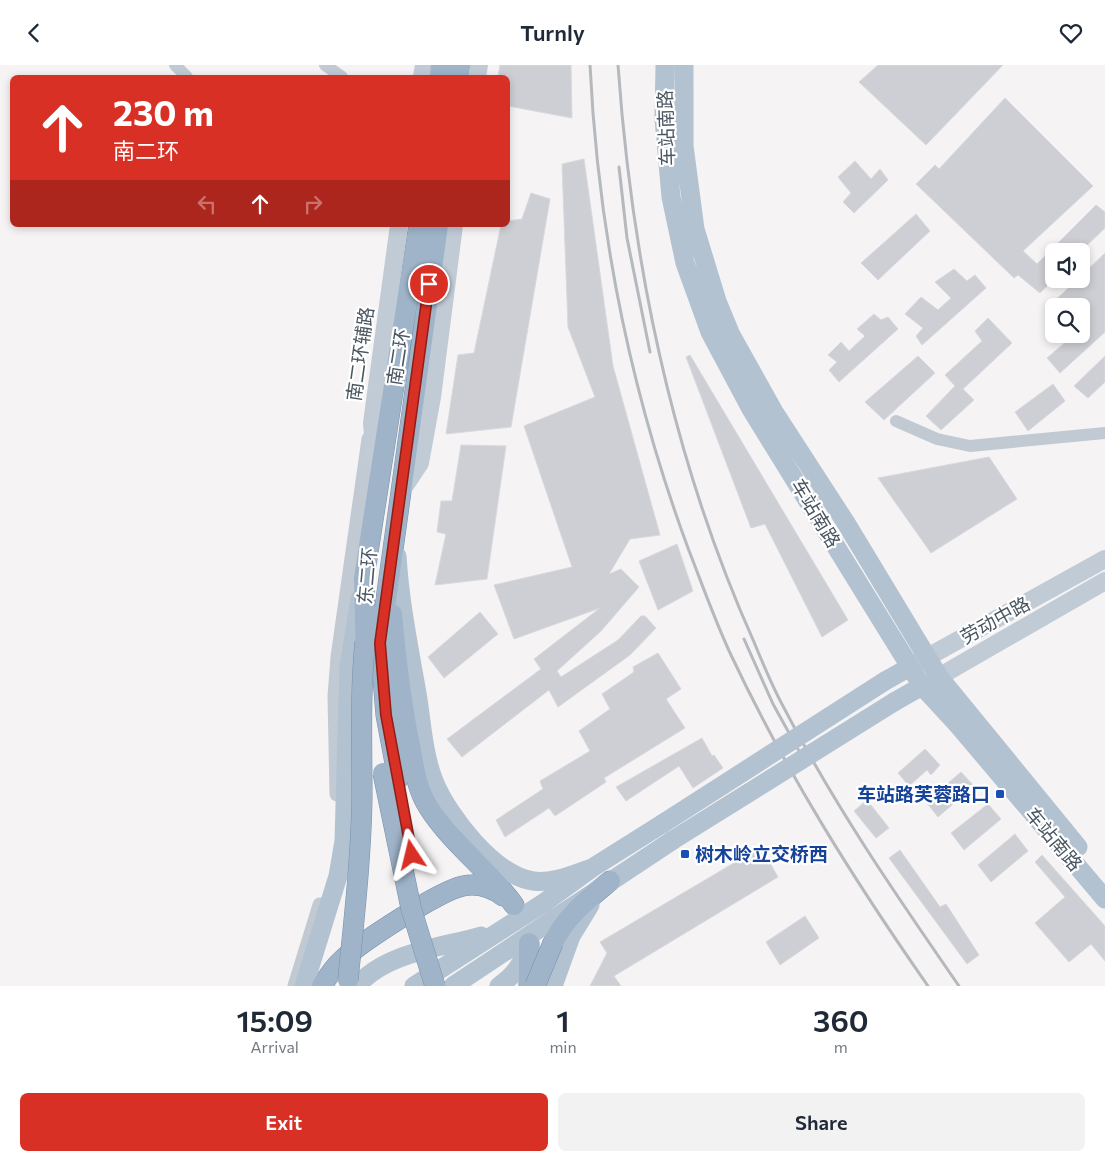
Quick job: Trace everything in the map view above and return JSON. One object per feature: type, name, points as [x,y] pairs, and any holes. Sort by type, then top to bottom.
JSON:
[{"type":"highway","name":"南二环","points":[[377,489],[419,227]]},
{"type":"highway","name":"南二环","points":[[402,489],[438,227]]},
{"type":"highway","name":"东二环","points":[[377,489],[364,578],[365,642],[375,725],[403,871],[418,935],[435,986]]},
{"type":"highway","name":"东二环","points":[[402,489],[388,575],[380,643],[386,715],[422,899],[449,986]]},
{"type":"highway","points":[[322,986],[329,973],[372,937],[449,890],[464,885],[480,885],[494,890],[514,905],[489,875],[436,819],[419,789],[398,683],[388,575]]},
{"type":"highway","points":[[347,986],[358,876],[362,798],[361,686],[365,642]]},
{"type":"highway","points":[[547,985],[552,943],[562,924],[610,881]]},
{"type":"highway","points":[[529,943],[529,986]]},
{"type":"main road","name":"车站南路","points":[[665,65],[664,119],[671,197],[684,263],[696,298],[728,370],[922,686],[958,725],[1105,899]]},
{"type":"main road","name":"车站南路","points":[[684,65],[684,146],[688,189],[695,229],[717,301],[731,335],[769,405],[889,593],[938,677],[1105,879]]},
{"type":"main road","name":"南二环辅路","points":[[377,489],[372,423],[399,227]]},
{"type":"main road","points":[[402,489],[420,463],[432,397],[454,227]]},
{"type":"main road","points":[[397,523],[402,611],[433,779],[454,816],[494,861],[519,876],[533,881],[550,881],[592,868]]},
{"type":"main road","name":"劳动中路","points":[[592,868],[886,681],[1105,559]]},
{"type":"main road","points":[[304,986],[338,875],[344,841],[349,666],[364,578]]},
{"type":"main road","name":"劳动中路","points":[[453,986],[673,840],[894,702],[1105,581]]},
{"type":"main road","points":[[414,986],[545,903],[592,868]]},
{"type":"main road","points":[[547,985],[578,922],[610,881]]},
{"type":"main road","points":[[357,986],[377,967],[415,954],[500,931]]},
{"type":"main road","points":[[499,986],[511,978],[521,965],[529,943]]},
{"type":"street","points":[[175,65],[185,75]]},
{"type":"street","points":[[325,65],[333,75]]},
{"type":"street","points":[[896,421],[937,439],[970,446],[1105,433]]},
{"type":"street","points":[[295,986],[332,868],[335,847],[338,816],[335,697],[338,657],[372,423]]},
{"type":"building","points":[[500,65],[571,65],[572,118],[510,106],[510,75],[498,75]]},
{"type":"building","points":[[878,65],[1003,65],[926,145],[859,82]]},
{"type":"building","points":[[1005,98],[1093,186],[1023,251],[1037,264],[1045,256],[1045,288],[1040,293],[1018,275],[1014,278],[916,184],[935,165],[939,169]]},
{"type":"building","points":[[584,159],[613,366],[660,535],[630,539],[609,574],[621,569],[639,587],[601,631],[557,671],[561,677],[618,640],[641,616],[645,616],[656,628],[630,655],[558,707],[549,690],[462,757],[447,739],[541,669],[534,659],[600,608],[514,639],[494,585],[572,567],[524,426],[595,397],[568,327],[562,164]]},
{"type":"building","points":[[855,161],[871,179],[880,169],[888,180],[854,213],[843,202],[851,193],[838,177]]},
{"type":"building","points":[[531,193],[550,199],[511,427],[446,434],[458,355],[474,353],[501,227],[510,227],[510,221],[522,219]]},
{"type":"building","points":[[1096,205],[1105,212],[1105,228],[1089,243],[1058,243]]},
{"type":"building","points":[[916,214],[930,231],[878,280],[861,263]]},
{"type":"building","points":[[1105,253],[1105,332],[1060,373],[1047,358],[1064,343],[1090,343],[1090,298],[1058,298],[1068,288],[1090,288],[1090,267]]},
{"type":"building","points":[[954,269],[967,281],[975,275],[986,288],[922,345],[916,336],[923,328],[905,314],[921,297],[938,310],[951,298],[935,282]]},
{"type":"building","points":[[874,314],[881,320],[888,317],[898,329],[839,382],[829,370],[837,362],[828,355],[841,342],[849,351],[865,336],[857,329]]},
{"type":"building","points":[[988,318],[1012,343],[963,389],[974,400],[941,430],[926,416],[955,386],[945,375],[982,341],[975,331]]},
{"type":"building","points":[[690,355],[848,620],[822,637],[765,524],[751,528],[686,357]]},
{"type":"building","points":[[918,356],[935,373],[884,420],[865,402]]},
{"type":"building","points":[[1105,356],[1105,382],[1088,398],[1074,386]]},
{"type":"building","points":[[1053,384],[1065,401],[1028,431],[1015,412]]},
{"type":"building","points":[[461,445],[506,446],[487,579],[435,585],[446,534],[437,532],[441,501],[452,501]]},
{"type":"building","points":[[989,457],[1017,499],[931,553],[878,478]]},
{"type":"building","points":[[677,544],[693,591],[658,610],[639,561]]},
{"type":"building","points":[[480,612],[498,634],[444,678],[428,657]]},
{"type":"building","points":[[658,653],[681,689],[666,699],[685,728],[604,778],[606,782],[555,816],[549,808],[505,837],[496,820],[543,789],[540,781],[590,751],[579,731],[610,709],[602,694],[634,672],[633,667]]},
{"type":"building","points":[[702,738],[712,756],[714,755],[723,768],[693,788],[679,766],[626,801],[616,787]]},
{"type":"building","points":[[925,749],[940,765],[931,775],[927,770],[909,786],[898,773]]},
{"type":"building","points":[[961,772],[974,786],[938,817],[926,802]]},
{"type":"building","points":[[867,800],[889,828],[876,838],[854,811]]},
{"type":"building","points":[[988,804],[1001,819],[964,850],[951,833]]},
{"type":"building","points":[[1015,834],[1028,851],[991,882],[978,865]]},
{"type":"building","points":[[761,847],[778,877],[614,976],[621,986],[590,986],[607,953],[600,942]]},
{"type":"building","points":[[900,850],[940,907],[946,904],[979,955],[967,964],[889,858]]},
{"type":"building","points":[[1042,855],[1105,926],[1105,961],[1091,944],[1069,962],[1035,923],[1065,897],[1035,862]]},
{"type":"building","points":[[805,916],[819,938],[780,965],[766,942]]},
{"type":"railway","points":[[590,65],[601,189],[609,250],[620,310],[649,430],[688,548],[725,642],[752,698],[798,783],[848,866],[928,986]]},
{"type":"railway","points":[[618,65],[624,139],[634,213],[646,287],[661,359],[700,503],[725,573],[771,683],[823,779],[866,849],[959,986]]},
{"type":"railway","points":[[619,167],[627,238],[650,352]]},
{"type":"railway","points":[[744,639],[773,704],[799,751]]},
{"type":"place","name":"车站路芙蓉路口","points":[[1000,794]]},
{"type":"place","name":"树木岭立交桥西","points":[[685,854]]},
{"type":"route","points":[[412,855],[386,715],[380,643],[429,284]]}]
